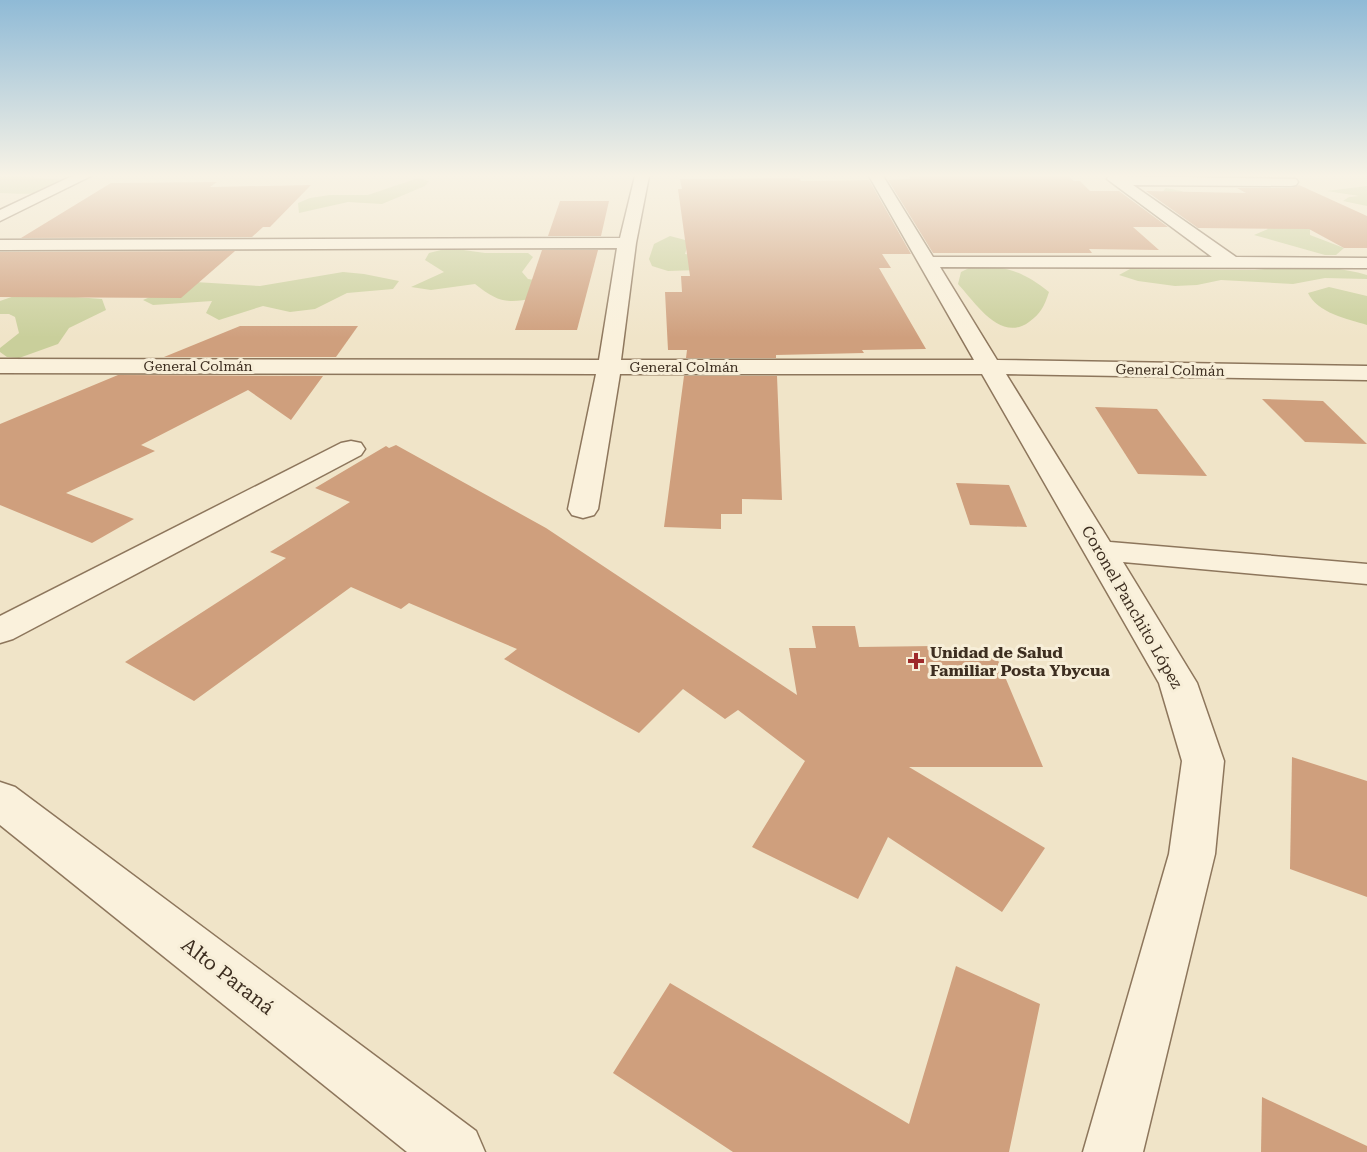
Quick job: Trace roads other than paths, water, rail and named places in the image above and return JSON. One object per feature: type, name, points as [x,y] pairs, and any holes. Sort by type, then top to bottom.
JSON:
[{"type":"street","points":[[583,509],[609,367],[630,230]]},
{"type":"street","name":"Coronel Panchito López","points":[[909,230],[1179,683],[1203,761],[1192,854],[1113,1152]]},
{"type":"street","points":[[1186,230],[1232,263]]},
{"type":"street","points":[[0,245],[627,243]]},
{"type":"street","points":[[928,262],[1367,263]]},
{"type":"street","name":"General Colmán","points":[[0,366],[992,367],[1367,373]]},
{"type":"street","points":[[0,631],[351,449]]},
{"type":"street","points":[[1102,551],[1367,574]]},
{"type":"street","name":"Alto Paraná","points":[[0,800],[455,1152]]},
{"type":"place","name":"Unidad de Salud Familiar Posta Ybycua","points":[[916,661]]}]
